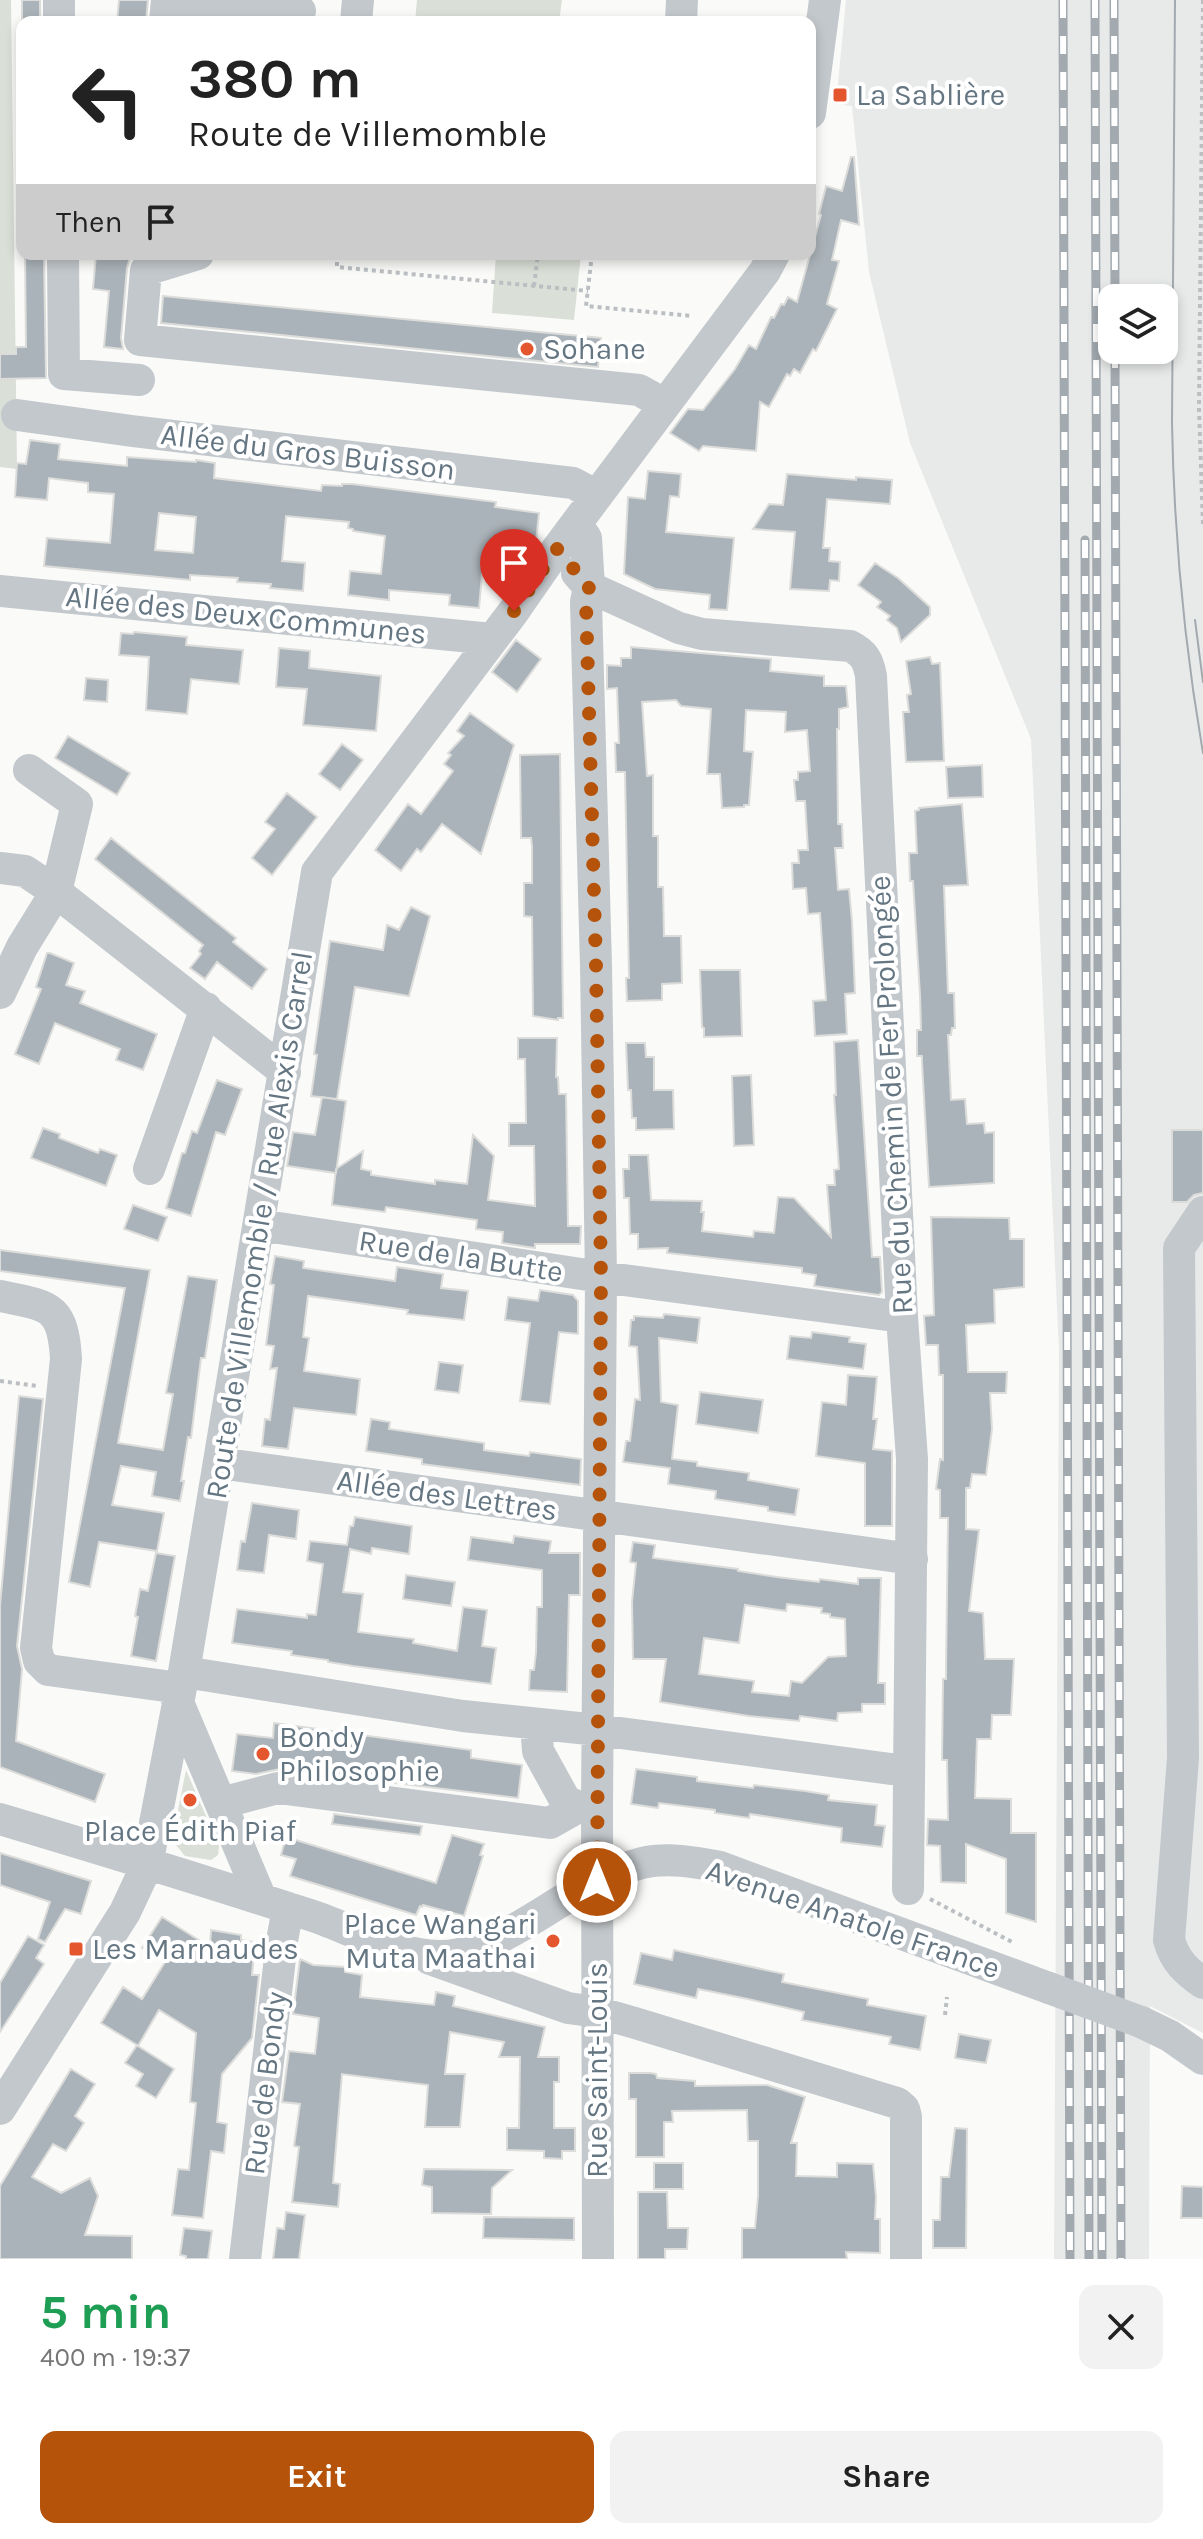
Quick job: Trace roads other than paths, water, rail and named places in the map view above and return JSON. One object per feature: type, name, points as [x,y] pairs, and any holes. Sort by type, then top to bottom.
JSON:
[{"type":"street","points":[[181,0],[300,11]]},
{"type":"street","points":[[816,68],[825,0]]},
{"type":"street","points":[[63,260],[64,374],[139,380]]},
{"type":"street","name":"Route de Villemomble / Rue Alexis Carrel","points":[[0,2109],[125,1912],[147,1865],[219,1463],[317,872],[771,260]]},
{"type":"street","points":[[132,431],[139,380],[146,262]]},
{"type":"street","points":[[140,340],[639,390],[664,404]]},
{"type":"street","name":"Allée du Gros Buisson","points":[[17,415],[573,483],[597,496]]},
{"type":"street","points":[[567,537],[589,587]]},
{"type":"street","name":"Rue Saint-Louis","points":[[589,587],[586,602],[601,1277],[598,1730],[587,1808],[597,1882],[598,2259]]},
{"type":"street","name":"Rue du Chemin de Fer Prolongée","points":[[589,587],[679,628],[702,634],[850,646],[861,651],[868,660],[912,1459],[908,1889]]},
{"type":"street","name":"Allée des Deux Communes","points":[[0,591],[492,639]]},
{"type":"street","points":[[0,993],[22,947],[56,892],[77,804],[29,770]]},
{"type":"street","points":[[0,868],[25,871],[56,892],[285,1072]]},
{"type":"street","points":[[149,1169],[206,1008]]},
{"type":"street","points":[[1203,1212],[1179,1248],[1193,1758],[1169,1940],[1173,1955],[1187,1972],[1203,1983]]},
{"type":"street","name":"Rue de la Butte","points":[[259,1225],[601,1277],[902,1317]]},
{"type":"street","points":[[0,1296],[38,1304],[56,1313],[65,1335],[66,1359],[36,1648],[39,1661],[48,1670],[180,1687],[598,1730],[909,1769]]},
{"type":"street","name":"Allée des Lettres","points":[[219,1463],[912,1559]]},
{"type":"street","points":[[180,1687],[221,1803],[274,1904]]},
{"type":"street","points":[[536,1725],[538,1751],[565,1800],[587,1808]]},
{"type":"street","points":[[221,1803],[278,1788],[550,1823],[587,1808]]},
{"type":"street","name":"Avenue Anatole France","points":[[0,1819],[274,1904],[559,2005],[597,2012],[888,2099],[906,2123],[906,2259]]},
{"type":"street","name":"Avenue Anatole France","points":[[412,1953],[440,1956],[460,1954],[529,1922],[597,1882],[645,1862],[688,1861],[720,1867],[1141,2022],[1170,2036],[1203,2059]]},
{"type":"street","name":"Rue de Bondy","points":[[245,2259],[282,1941],[274,1904]]},
{"type":"tram line","points":[[1175,0],[1173,465],[1185,630],[1203,753]]},
{"type":"tram line","points":[[1195,620],[1203,682]]},
{"type":"railway","points":[[1063,0],[1070,2259]]},
{"type":"railway","points":[[1095,0],[1102,2259]]},
{"type":"railway","points":[[1114,0],[1115,284]]},
{"type":"railway","points":[[1115,364],[1121,2259]]},
{"type":"railway","points":[[1085,540],[1089,2259]]},
{"type":"place","name":"La Sablière","points":[[840,95]]},
{"type":"place","name":"Sohane","points":[[527,349]]},
{"type":"place","name":"Bondy Philosophie","points":[[263,1754]]},
{"type":"place","name":"Place Édith Piaf","points":[[190,1800]]},
{"type":"place","name":"Place Wangari Muta Maathai","points":[[553,1941]]},
{"type":"place","name":"Les Marnaudes","points":[[76,1949]]}]
